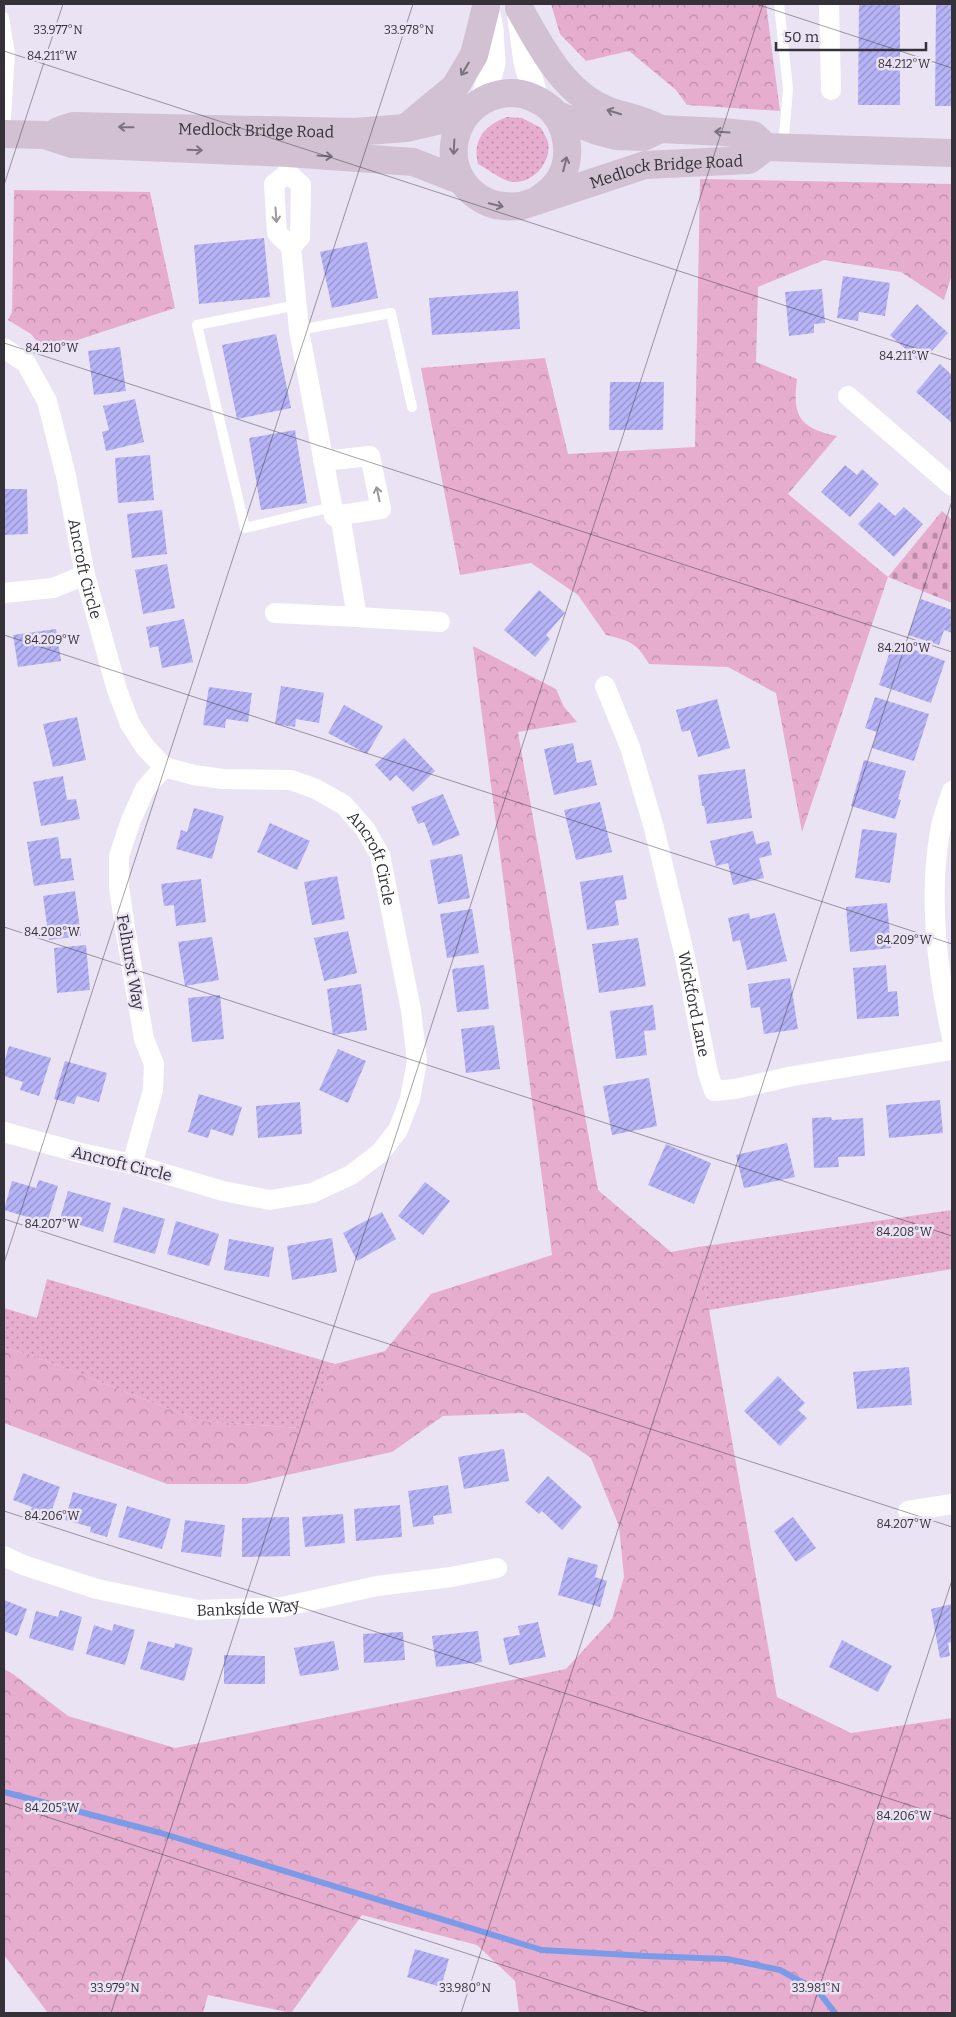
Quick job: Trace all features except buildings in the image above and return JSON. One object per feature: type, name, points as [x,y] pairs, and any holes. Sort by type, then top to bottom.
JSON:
[{"type":"main road","points":[[406,128],[455,87],[474,55],[486,5]]},
{"type":"main road","points":[[518,6],[543,52],[566,81],[588,100],[608,111],[648,122],[660,129]]},
{"type":"main road","name":"Medlock Bridge Road","points":[[288,153],[354,132],[406,128],[475,107],[500,94],[519,93],[597,131],[616,136],[643,137],[660,129],[753,135],[775,148]]},
{"type":"main road","name":"Medlock Bridge Road","points":[[536,201],[550,191],[560,177],[566,162],[567,145],[563,128],[545,106]]},
{"type":"main road","points":[[462,182],[456,168],[454,147],[459,126],[475,107]]},
{"type":"main road","name":"Medlock Bridge Road","points":[[4,134],[44,135],[72,144],[288,153],[413,162],[462,182],[474,194],[488,203],[504,207],[521,206],[645,165],[749,160],[775,148],[952,153]]},
{"type":"street","points":[[830,4],[831,90]]},
{"type":"street","points":[[475,107],[493,63],[491,29],[486,5]]},
{"type":"street","points":[[518,6],[526,62],[545,106]]},
{"type":"street","points":[[288,153],[274,184],[277,233],[291,247],[299,330],[323,461],[336,511],[356,616]]},
{"type":"street","name":"Ancroft Circle","points":[[4,348],[26,363],[47,401],[66,476],[85,575],[117,690],[130,724],[145,747],[164,767],[194,775],[223,779],[291,780],[316,788],[344,804],[366,828],[380,855],[410,1001],[417,1061],[410,1099],[398,1130],[380,1154],[351,1175],[312,1193],[270,1200],[223,1191],[132,1164],[81,1153],[4,1132]]},
{"type":"street","points":[[848,396],[952,486]]},
{"type":"street","points":[[323,461],[370,456],[381,509],[336,511]]},
{"type":"street","points":[[4,593],[53,588],[85,575]]},
{"type":"street","points":[[275,614],[356,616],[440,622]]},
{"type":"street","name":"Wickford Lane","points":[[605,686],[630,747],[654,828],[685,957],[708,1073],[714,1091],[735,1089],[793,1076],[952,1050]]},
{"type":"street","name":"Felhurst Way","points":[[132,1164],[153,1090],[154,1064],[144,1039],[125,928],[119,887],[119,856],[131,820],[145,789],[164,767]]},
{"type":"street","points":[[952,791],[940,830],[935,874],[940,982],[952,1037]]},
{"type":"street","points":[[908,1511],[952,1504]]},
{"type":"street","name":"Bankside Way","points":[[4,1556],[23,1565],[97,1589],[198,1610],[282,1607],[377,1586],[451,1577],[497,1568]]},
{"type":"lane","points":[[775,148],[788,89],[779,4]]},
{"type":"lane","points":[[4,17],[10,54],[4,134]]},
{"type":"lane","points":[[297,305],[197,325],[245,528],[336,511]]},
{"type":"lane","points":[[299,330],[392,313],[412,407]]},
{"type":"green space","points":[[551,4],[766,4],[780,111],[687,105],[676,90],[629,51],[586,61],[560,34]]},
{"type":"green space","points":[[507,117],[522,118],[541,128],[548,142],[547,157],[540,170],[528,179],[521,181],[505,180],[478,164],[477,148],[482,134],[492,124]]},
{"type":"green space","points":[[700,179],[952,184],[952,274],[944,300],[901,272],[824,260],[758,287],[756,362],[797,379],[796,403],[801,419],[814,429],[837,436],[788,494],[888,577],[802,832],[776,693],[728,667],[649,664],[640,651],[632,644],[606,635],[578,595],[531,563],[460,575],[421,368],[545,358],[568,454],[695,447]]},
{"type":"green space","points":[[14,190],[150,192],[175,308],[44,351],[31,334],[8,320],[12,312]]},
{"type":"green space","points":[[942,511],[952,520],[952,603],[888,577]]},
{"type":"green space","points":[[473,646],[556,689],[564,707],[577,722],[518,732],[598,1190],[671,1252],[698,1247],[777,1697],[851,1733],[952,1718],[952,2013],[519,2013],[515,1981],[477,1945],[362,1915],[291,2013],[208,1995],[203,2013],[48,2013],[4,1955],[4,1669],[68,1716],[175,1748],[566,1669],[612,1619],[624,1577],[619,1526],[591,1458],[525,1413],[443,1416],[392,1452],[246,1484],[167,1484],[4,1423],[4,1348],[28,1354],[201,1421],[299,1428],[335,1364],[385,1351],[431,1294],[552,1255]]},
{"type":"green space","points":[[952,1210],[952,1269],[709,1310],[698,1247]]},
{"type":"green space","points":[[47,1279],[335,1364],[300,1428],[201,1421],[28,1354],[4,1348],[4,1308],[37,1318]]},
{"type":"waterway","points":[[4,1792],[161,1833],[542,1950],[727,1959],[780,1970],[818,1991],[835,2013]]}]
